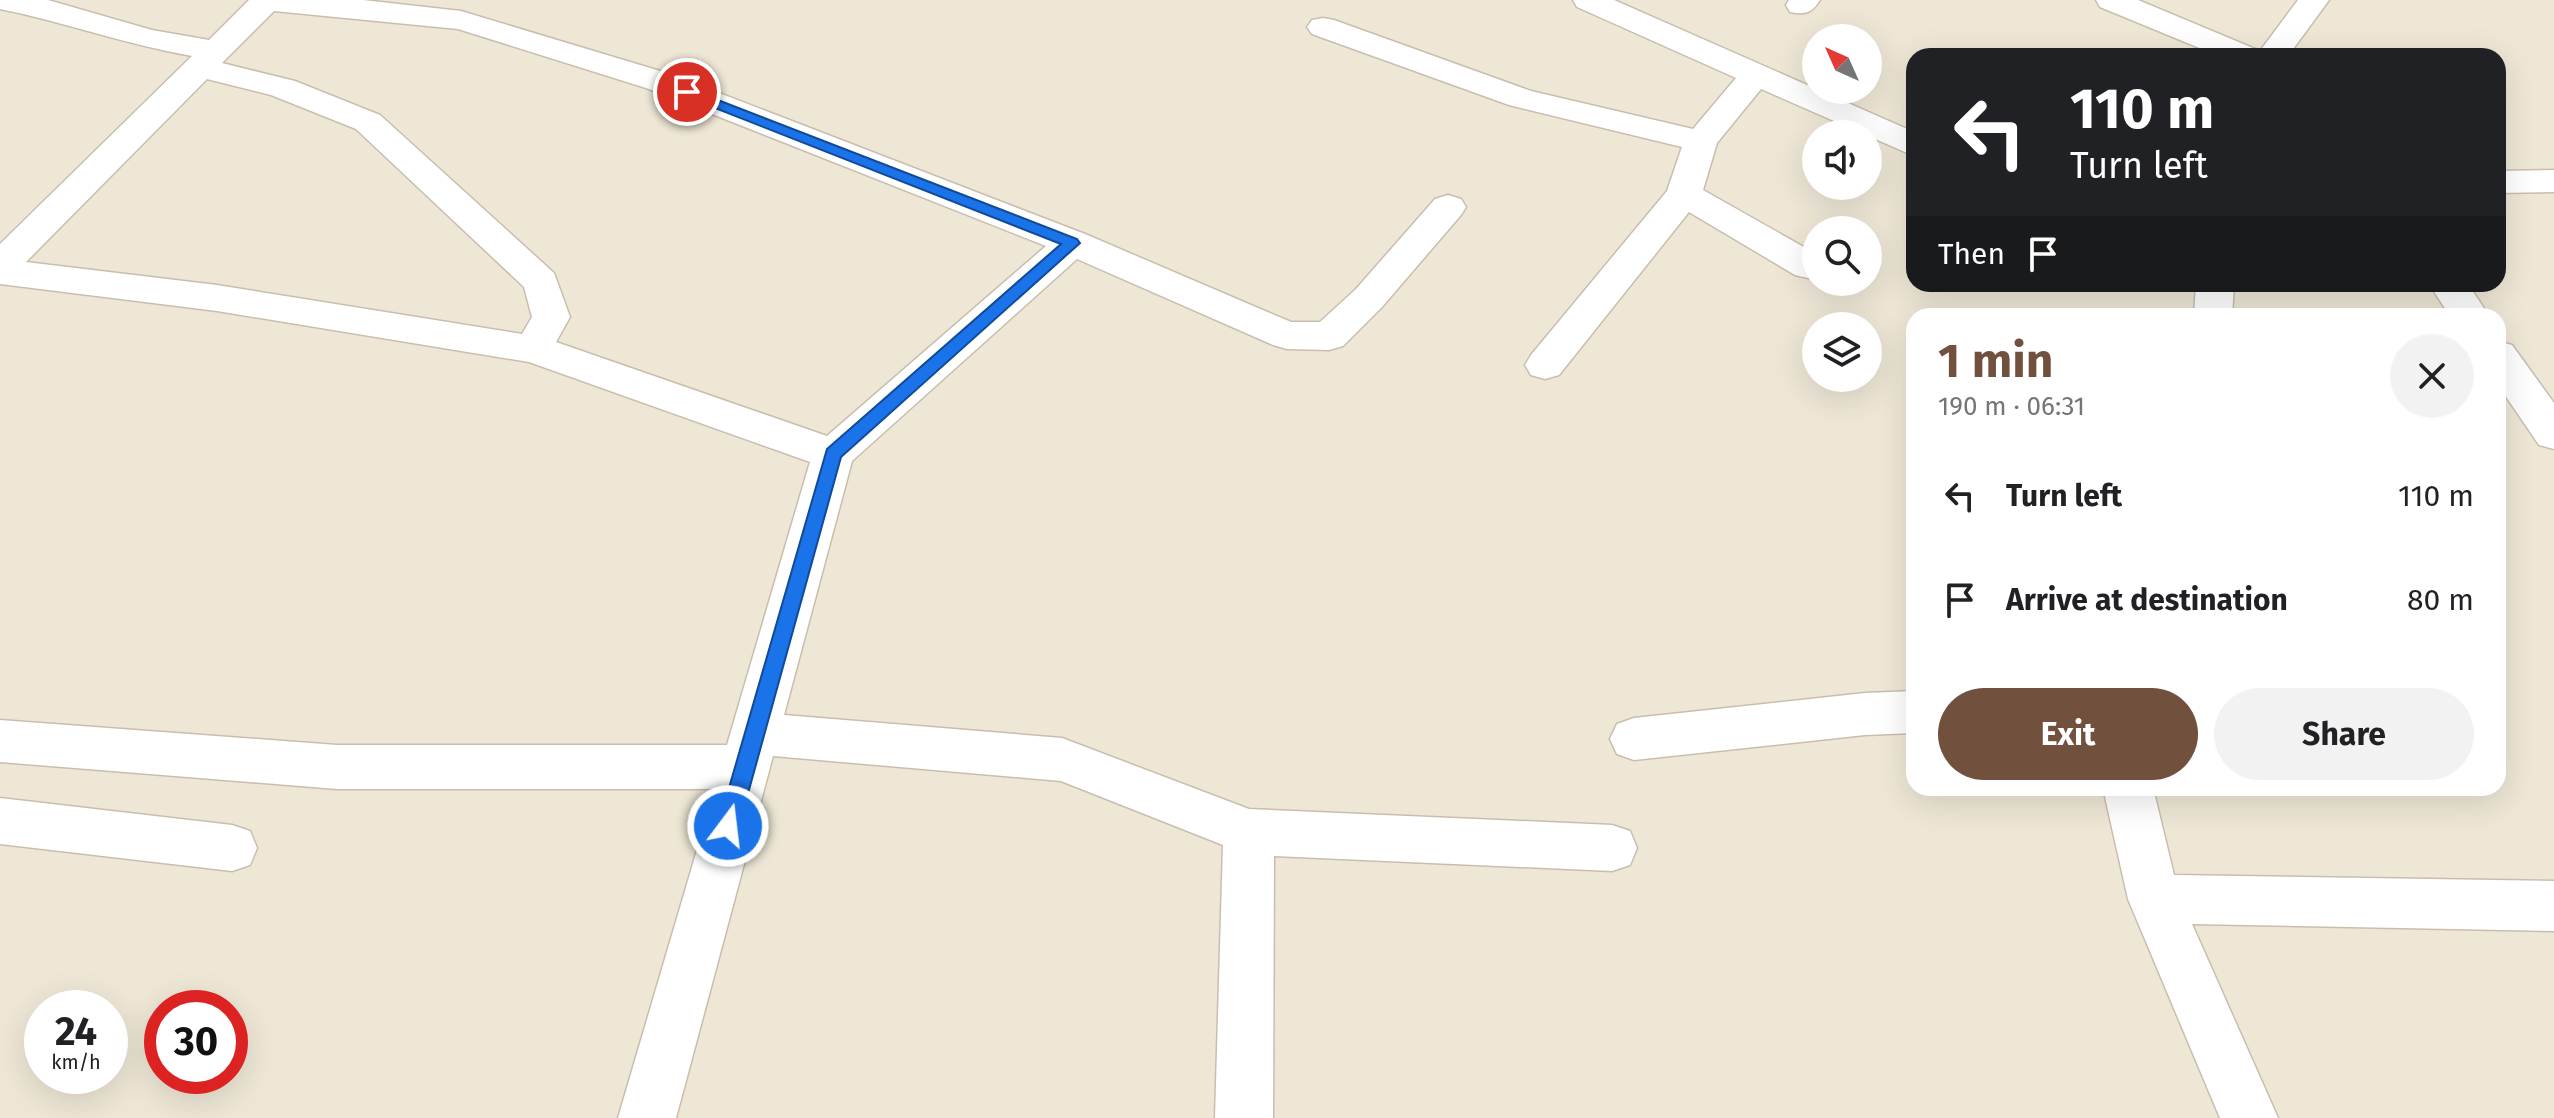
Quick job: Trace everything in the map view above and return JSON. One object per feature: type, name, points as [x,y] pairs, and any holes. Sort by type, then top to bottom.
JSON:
[{"type":"street","points":[[0,0],[52,10],[206,58],[368,122],[541,282],[551,317],[533,349]]},
{"type":"street","points":[[1588,0],[1906,141]]},
{"type":"street","points":[[2111,0],[2228,48]]},
{"type":"street","points":[[2278,48],[2314,0]]},
{"type":"street","points":[[0,268],[266,1],[461,20],[658,81],[1072,243],[1287,335],[1329,336],[1369,298],[1448,207]]},
{"type":"street","points":[[1323,27],[1521,98],[1701,141]]},
{"type":"street","points":[[1545,365],[1684,194],[1701,141],[1757,73]]},
{"type":"street","points":[[2506,182],[2554,181]]},
{"type":"street","points":[[1684,194],[1802,263]]},
{"type":"street","points":[[647,1118],[833,454],[1072,243]]},
{"type":"street","points":[[0,268],[217,298],[533,349],[833,454]]},
{"type":"street","points":[[2506,366],[2554,434]]},
{"type":"street","points":[[1634,739],[1906,712]]},
{"type":"street","points":[[0,741],[337,767],[749,750],[1062,760],[1249,832],[1612,848]]},
{"type":"street","points":[[2130,796],[2154,899],[2249,1118]]},
{"type":"street","points":[[0,821],[232,848]]},
{"type":"street","points":[[1244,1118],[1249,832]]},
{"type":"street","points":[[2154,899],[2554,906]]},
{"type":"shaded area","points":[[0,0],[2554,0],[2554,1118],[0,1118]]},
{"type":"route","points":[[687,92],[1072,243],[833,454],[728,826]]}]
